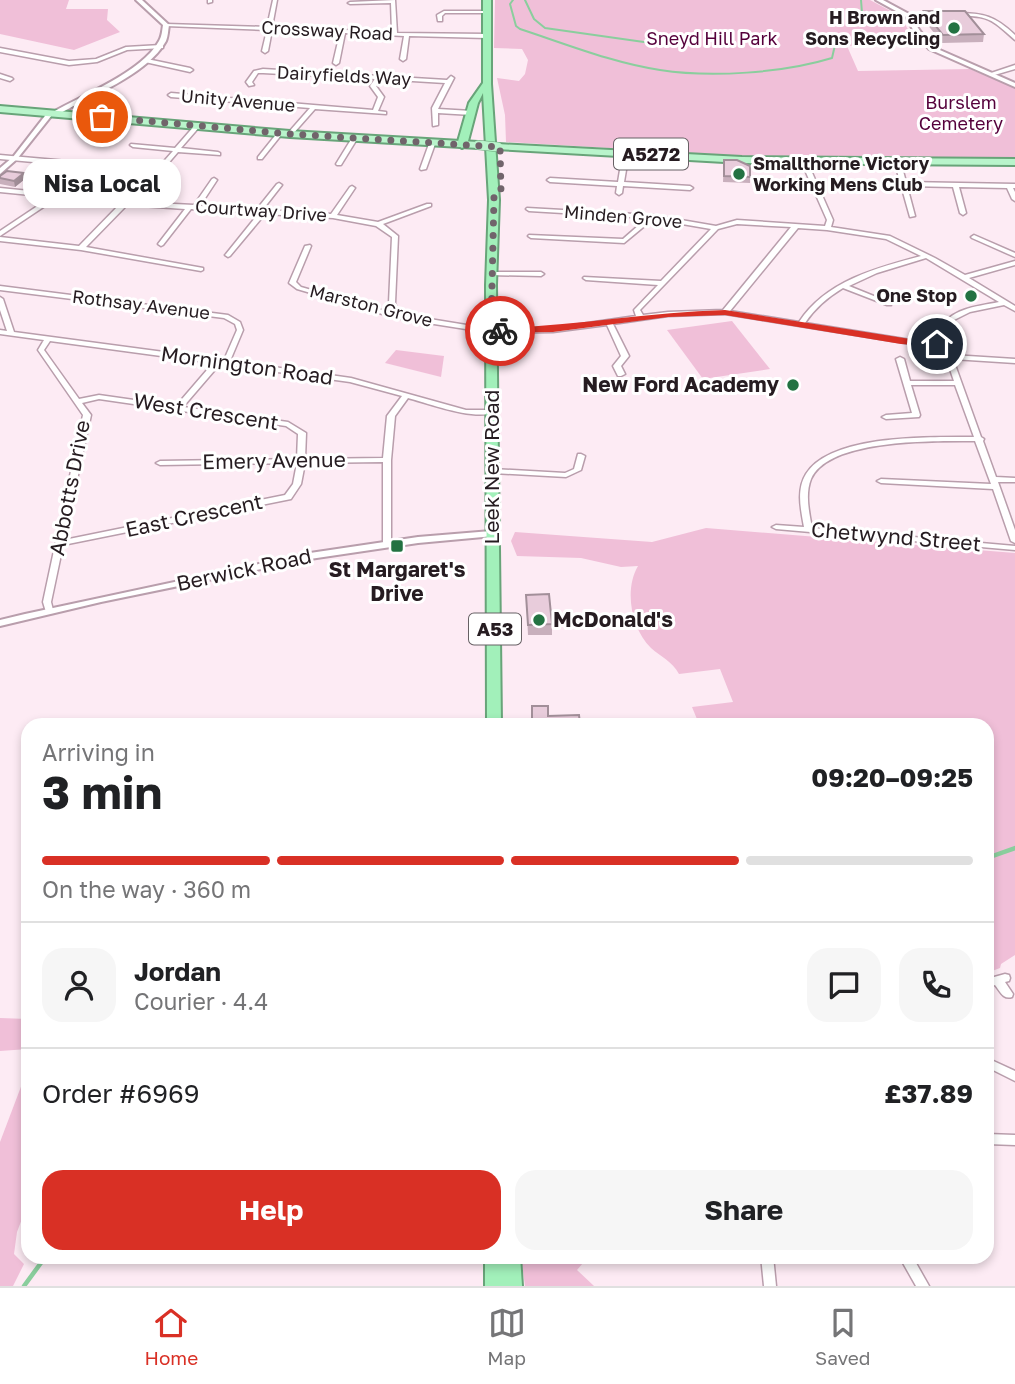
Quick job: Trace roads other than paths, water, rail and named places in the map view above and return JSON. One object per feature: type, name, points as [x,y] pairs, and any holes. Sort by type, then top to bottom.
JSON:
[{"type":"highway","name":"Leek New Road","points":[[487,6],[487,84],[494,197],[491,274],[494,718]]},
{"type":"highway","points":[[462,145],[477,92],[487,84]]},
{"type":"highway","points":[[494,197],[501,192],[499,147]]},
{"type":"highway","points":[[495,1264],[495,1286]]},
{"type":"highway","points":[[511,1264],[512,1286]]},
{"type":"main road","name":"A5272","points":[[1,111],[354,139],[742,160],[1015,162]]},
{"type":"street","points":[[0,173],[52,113],[147,61],[161,47],[166,37],[166,25],[144,8],[139,0]]},
{"type":"street","points":[[265,51],[275,0]]},
{"type":"street","points":[[350,2],[393,0],[395,36]]},
{"type":"street","points":[[879,0],[906,15],[932,48],[1015,85]]},
{"type":"street","points":[[440,20],[439,15],[444,12],[487,6]]},
{"type":"street","points":[[906,15],[986,15],[997,19],[1015,38]]},
{"type":"street","points":[[325,32],[329,20]]},
{"type":"street","name":"Crossway Road","points":[[166,25],[395,36],[487,36]]},
{"type":"street","points":[[336,63],[343,33]]},
{"type":"street","points":[[403,59],[406,36]]},
{"type":"street","points":[[0,50],[69,63],[97,60],[126,49],[161,47]]},
{"type":"street","points":[[147,61],[190,70]]},
{"type":"street","points":[[991,74],[1015,67]]},
{"type":"street","name":"Dairyfields Way","points":[[251,85],[249,82],[256,72],[262,71],[450,79],[435,107],[435,125]]},
{"type":"street","points":[[314,86],[322,75]]},
{"type":"street","points":[[0,76],[10,79]]},
{"type":"street","points":[[374,112],[381,97],[373,86],[378,78]]},
{"type":"street","name":"Unity Avenue","points":[[171,96],[313,108]]},
{"type":"street","points":[[313,108],[384,113]]},
{"type":"street","name":"Unity Avenue","points":[[260,158],[313,108]]},
{"type":"street","points":[[436,111],[472,113]]},
{"type":"street","points":[[81,248],[128,203],[198,125]]},
{"type":"street","points":[[339,164],[354,139]]},
{"type":"street","points":[[423,169],[432,144]]},
{"type":"street","points":[[133,145],[218,154]]},
{"type":"street","points":[[619,189],[626,152]]},
{"type":"street","points":[[0,157],[156,171]]},
{"type":"street","points":[[803,159],[830,220],[827,228]]},
{"type":"street","points":[[897,160],[912,216]]},
{"type":"street","points":[[161,244],[214,180]]},
{"type":"street","points":[[550,180],[619,189],[690,188]]},
{"type":"street","points":[[905,184],[1012,186],[1015,200]]},
{"type":"street","points":[[228,255],[279,185]]},
{"type":"street","points":[[956,185],[963,212]]},
{"type":"street","points":[[333,216],[352,188]]},
{"type":"street","name":"Courtway Drive","points":[[0,190],[128,203],[333,216],[378,224]]},
{"type":"street","points":[[0,237],[55,197]]},
{"type":"street","points":[[378,224],[429,205]]},
{"type":"street","name":"Minden Grove","points":[[530,209],[652,217],[716,228],[737,222],[827,228],[888,237],[927,256],[1015,309]]},
{"type":"street","points":[[531,236],[624,241],[652,217]]},
{"type":"street","points":[[378,224],[395,236],[392,303],[396,316]]},
{"type":"street","points":[[725,312],[796,226]]},
{"type":"street","points":[[640,317],[637,310],[716,228]]},
{"type":"street","points":[[965,239],[977,236],[1015,255]]},
{"type":"street","points":[[0,237],[201,269]]},
{"type":"street","name":"Marston Grove","points":[[308,246],[292,283],[299,288],[396,316],[491,331],[553,330],[640,317],[725,312],[917,343],[943,344]]},
{"type":"street","points":[[800,325],[805,316],[826,297],[844,286],[876,271],[927,256]]},
{"type":"street","points":[[963,278],[1015,262]]},
{"type":"street","points":[[491,274],[541,274]]},
{"type":"street","points":[[586,278],[663,283]]},
{"type":"street","points":[[844,286],[888,304]]},
{"type":"street","name":"Rothsay Avenue","points":[[0,288],[226,316],[238,323],[240,330],[222,363]]},
{"type":"street","points":[[0,299],[11,334]]},
{"type":"street","points":[[1005,303],[953,316],[943,324],[940,332],[1015,541]]},
{"type":"street","points":[[609,322],[625,356],[617,366],[621,374]]},
{"type":"street","name":"Mornington Road","points":[[0,332],[351,380],[466,412],[491,412]]},
{"type":"street","name":"Abbotts Drive","points":[[48,339],[41,350],[80,401],[87,415],[47,602],[49,611]]},
{"type":"street","points":[[950,357],[1015,360]]},
{"type":"street","points":[[886,417],[916,415],[900,359]]},
{"type":"street","points":[[180,407],[222,363]]},
{"type":"street","points":[[907,383],[958,383]]},
{"type":"street","points":[[387,542],[387,460],[391,416],[407,395]]},
{"type":"street","name":"West Crescent","points":[[80,401],[99,397],[288,424],[302,433],[301,461]]},
{"type":"street","points":[[808,528],[804,489],[812,469],[829,457],[888,443],[979,439]]},
{"type":"street","points":[[493,471],[566,475],[577,470],[581,456]]},
{"type":"street","name":"Emery Avenue","points":[[160,463],[387,460]]},
{"type":"street","name":"East Crescent","points":[[61,543],[288,497],[295,490],[301,461]]},
{"type":"street","points":[[881,481],[900,485],[1015,480]]},
{"type":"street","name":"Chetwynd Street","points":[[776,527],[1015,548]]},
{"type":"street","name":"Berwick Road","points":[[0,623],[289,559],[433,536],[491,534]]},
{"type":"street","points":[[997,980],[1008,994]]},
{"type":"street","points":[[994,1066],[1015,1076]]},
{"type":"street","points":[[994,1139],[1015,1140]]},
{"type":"street","points":[[768,1264],[770,1286]]},
{"type":"street","points":[[910,1264],[923,1286]]},
{"type":"waterway","points":[[513,0],[510,4],[516,26],[520,29],[607,58],[660,70],[724,74],[792,67],[832,58],[835,45]]},
{"type":"waterway","points":[[525,0],[534,19],[545,28],[672,46]]},
{"type":"waterway","points":[[861,0],[862,13]]},
{"type":"waterway","points":[[994,856],[1015,848]]},
{"type":"waterway","points":[[24,1286],[40,1264]]},
{"type":"place","name":"H Brown and Sons Recycling","points":[[954,28]]},
{"type":"place","name":"Nisa Local","points":[[102,117]]},
{"type":"place","name":"Smallthorne Victory Working Mens Club","points":[[739,174]]},
{"type":"place","name":"One Stop","points":[[971,296]]},
{"type":"place","name":"New Ford Academy","points":[[793,385]]},
{"type":"place","name":"St Margaret's Drive","points":[[397,546]]},
{"type":"place","name":"McDonald's","points":[[539,620]]},
{"type":"park label","name":"Sneyd Hill Park","points":[[712,39]]},
{"type":"park label","name":"Burslem Cemetery","points":[[961,113]]}]
